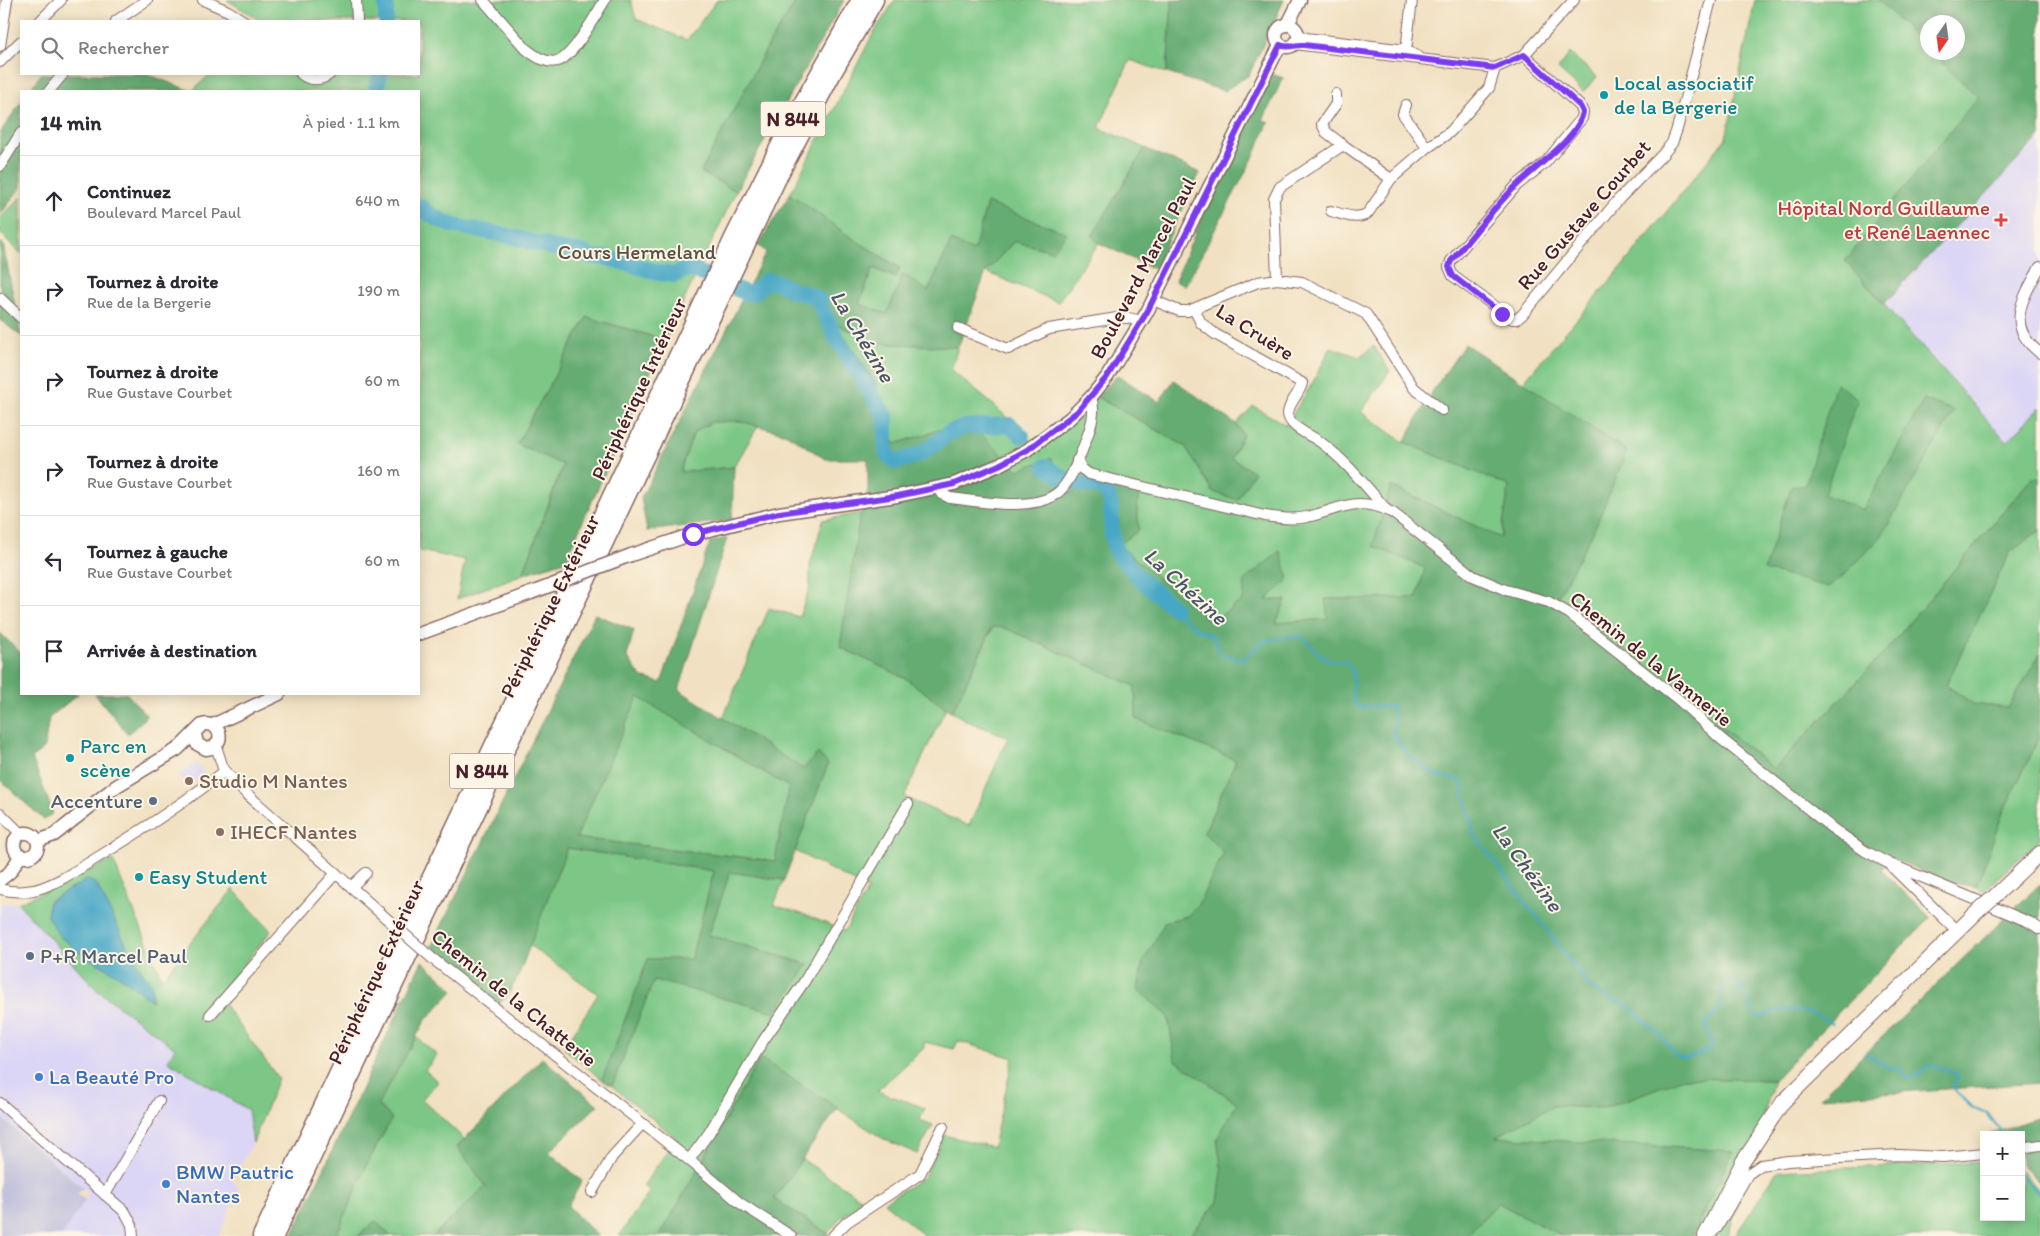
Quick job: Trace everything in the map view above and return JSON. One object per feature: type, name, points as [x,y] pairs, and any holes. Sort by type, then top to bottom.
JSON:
[{"type":"highway","name":"Périphérique Intérieur","points":[[261,1236],[708,309],[741,239],[790,125],[860,0]]},
{"type":"highway","name":"N 844","points":[[741,239],[875,0]]},
{"type":"highway","name":"Périphérique Extérieur","points":[[275,1236],[708,309]]},
{"type":"main road","points":[[1706,1236],[1742,1163],[1783,1102],[1957,931],[2040,853]]},
{"type":"street","points":[[0,46],[7,0]]},
{"type":"street","points":[[41,20],[62,0]]},
{"type":"street","points":[[117,20],[147,0]]},
{"type":"street","points":[[203,0],[228,11],[242,20]]},
{"type":"street","points":[[356,0],[357,20]]},
{"type":"street","points":[[483,0],[530,53],[546,61],[558,61],[568,55],[605,0]]},
{"type":"street","points":[[1288,24],[1300,0]]},
{"type":"street","points":[[1406,50],[1412,0]]},
{"type":"street","points":[[1296,39],[1427,61],[1495,68],[1524,55],[1574,0]]},
{"type":"street","name":"Rue Gustave Courbet","points":[[1524,55],[1580,106],[1583,112],[1582,118],[1546,162],[1517,185],[1451,261],[1449,267],[1453,276],[1512,320],[1522,315],[1619,200],[1672,143],[1678,129],[1711,0]]},
{"type":"street","points":[[1296,39],[1295,27],[1288,24],[1281,26],[1276,32],[1276,39],[1280,45],[1287,47],[1296,39],[1306,38],[1406,50],[1427,61]]},
{"type":"street","points":[[0,62],[20,41]]},
{"type":"street","name":"Boulevard Marcel Paul","points":[[420,634],[630,555],[693,534],[779,513],[954,484],[999,465],[1027,450],[1077,412],[1092,396],[1121,357],[1153,300],[1280,45]]},
{"type":"street","points":[[1331,212],[1363,217],[1368,213],[1391,179],[1426,148],[1450,132],[1489,88],[1495,68]]},
{"type":"street","points":[[50,90],[62,75]]},
{"type":"street","points":[[303,75],[314,80],[328,75]]},
{"type":"street","points":[[1336,94],[1336,104],[1322,124],[1326,132],[1391,179]]},
{"type":"street","points":[[1406,105],[1403,114],[1426,148]]},
{"type":"street","points":[[0,166],[20,136]]},
{"type":"street","points":[[1277,279],[1274,199],[1280,187],[1343,146]]},
{"type":"street","points":[[2040,267],[2022,300],[2018,316],[2027,341],[2040,353]]},
{"type":"street","points":[[1153,300],[1180,311],[1194,309],[1258,282],[1277,279],[1302,282],[1366,314],[1414,388],[1442,410]]},
{"type":"street","points":[[0,298],[20,317]]},
{"type":"street","name":"La Cruère","points":[[1194,309],[1201,323],[1215,334],[1302,383],[1300,390],[1289,407],[1288,415],[1291,423],[1325,445],[1386,510]]},
{"type":"street","points":[[958,328],[1008,349],[1049,330],[1117,318],[1142,321]]},
{"type":"street","points":[[937,488],[942,494],[950,498],[1005,503],[1034,503],[1056,494],[1065,485],[1093,421],[1094,407],[1092,396]]},
{"type":"street","name":"Chemin de la Vannerie","points":[[1077,460],[1082,469],[1089,474],[1279,518],[1307,517],[1351,504],[1364,503],[1393,513],[1473,576],[1506,590],[1549,602],[1570,614],[1682,703],[1720,738],[1832,828],[1865,851],[1888,863],[2040,928]]},
{"type":"street","points":[[38,841],[54,835],[115,787],[196,739],[202,725],[213,725],[277,695]]},
{"type":"street","points":[[196,739],[206,749],[216,746],[220,741],[220,735],[218,729],[213,725]]},
{"type":"street","name":"Chemin de la Chatterie","points":[[216,746],[225,771],[238,786],[433,959],[689,1160],[740,1203],[791,1236]]},
{"type":"street","points":[[0,889],[35,890],[48,885],[87,864],[180,806],[225,771]]},
{"type":"street","points":[[689,1160],[709,1132],[763,1041],[804,982],[908,804]]},
{"type":"street","points":[[0,813],[21,834],[31,834],[38,841],[34,854],[25,857],[17,852],[15,842],[21,834]]},
{"type":"street","points":[[0,880],[10,872],[21,856]]},
{"type":"street","points":[[1888,863],[1957,931]]},
{"type":"street","points":[[210,1015],[336,873]]},
{"type":"street","points":[[352,887],[366,873]]},
{"type":"street","points":[[105,1195],[159,1101]]},
{"type":"street","points":[[0,1103],[124,1212],[132,1225],[133,1236]]},
{"type":"street","points":[[592,1192],[612,1158],[642,1124]]},
{"type":"street","points":[[834,1236],[847,1222],[920,1174],[943,1127]]},
{"type":"street","points":[[2025,1147],[2040,1145]]},
{"type":"street","points":[[1706,1236],[1717,1228],[1748,1174],[1761,1165],[1788,1161],[1840,1158],[1900,1155],[1943,1157],[1980,1153]]},
{"type":"shaded area","name":"Hôpital Nord Guillaume et René Laennec","points":[[2040,136],[2040,407],[2007,442],[1884,304]]},
{"type":"shaded area","name":"Studio M Nantes","points":[[196,763],[204,774],[188,787],[178,775]]},
{"type":"shaded area","points":[[0,903],[18,903],[98,991],[175,1048],[168,1061],[248,1110],[253,1143],[232,1181],[239,1187],[219,1236],[62,1236],[89,1193],[0,1117]]},
{"type":"shaded area","points":[[0,1117],[83,1188],[77,1194],[85,1200],[62,1236],[0,1236]]},
{"type":"green space","name":"Cours Hermeland","points":[[227,0],[631,0],[636,19],[687,40],[717,0],[797,0],[768,46],[701,172],[736,191],[665,340],[587,317],[517,444],[563,464],[523,574],[457,599],[465,560],[420,551],[420,90],[193,90],[209,75],[420,75],[420,20],[259,20]]},
{"type":"green space","points":[[797,0],[844,0],[736,191],[701,172],[768,46]]},
{"type":"green space","points":[[895,0],[1172,0],[1167,73],[1130,60],[1099,128],[1145,148],[1093,235],[1099,243],[1058,302],[986,272],[1014,241],[1052,251],[988,203],[974,251],[951,242],[928,291],[887,314],[859,304],[873,268],[896,278],[899,267],[855,240],[790,194],[873,34]]},
{"type":"green space","points":[[1172,0],[1284,0],[1249,75],[1224,91],[1167,73]]},
{"type":"green space","points":[[1755,0],[1878,0],[1920,41],[1920,60],[1939,60],[1979,97],[1845,261],[2007,442],[2040,407],[2040,476],[2031,479],[1883,654],[1774,769],[1558,596],[1594,530],[1626,451],[1522,383],[1621,268],[1726,138]]},
{"type":"green space","points":[[1878,0],[2040,0],[2040,136],[1884,304],[1845,261],[1978,97],[1939,60],[1965,60],[1965,15],[1920,15],[1920,41]]},
{"type":"green space","points":[[1570,53],[1597,77],[1583,92],[1558,69]]},
{"type":"green space","points":[[1272,74],[1283,78],[1263,120],[1269,122],[1252,160],[1185,286],[1175,281],[1203,214]]},
{"type":"green space","points":[[40,75],[150,75],[188,90],[30,90]]},
{"type":"green space","points":[[20,103],[20,188],[0,215],[0,133]]},
{"type":"green space","points":[[1145,148],[1200,173],[1154,269],[1099,243],[1092,236]]},
{"type":"green space","points":[[790,194],[855,240],[900,268],[896,278],[873,268],[859,304],[887,314],[903,274],[928,291],[951,241],[974,251],[987,203],[1067,233],[1052,251],[1014,241],[986,272],[958,347],[877,343],[836,324],[875,383],[895,444],[967,421],[1018,470],[1051,458],[1071,494],[1088,485],[1104,482],[1140,488],[1137,506],[1139,530],[1119,545],[1211,622],[1243,600],[1245,580],[1280,551],[1289,579],[1266,600],[1286,600],[1276,623],[1328,619],[1325,599],[1417,598],[1425,568],[1373,546],[1391,486],[1501,538],[1509,486],[1404,442],[1434,389],[1465,344],[1627,451],[1594,530],[1558,596],[1774,769],[1883,654],[2031,479],[2040,476],[2040,530],[2010,552],[1946,685],[1973,704],[2008,708],[2040,654],[2040,736],[2004,810],[1976,887],[1947,882],[1889,857],[1881,870],[1931,918],[1774,1080],[1683,1078],[1605,1108],[1553,1106],[1495,1137],[1733,1151],[1692,1236],[1562,1236],[1498,1203],[1466,1236],[1189,1236],[1218,1202],[1222,1172],[1217,1139],[1237,1103],[1175,1060],[1168,1016],[1138,990],[1142,964],[1165,922],[1187,916],[1198,905],[1224,853],[1204,833],[1236,760],[1136,719],[1135,686],[1005,628],[992,627],[952,712],[905,678],[840,647],[859,520],[868,490],[868,459],[825,459],[787,434],[740,421],[712,422],[694,432],[680,472],[734,467],[732,520],[647,531],[641,498],[766,252],[758,245]]},
{"type":"green space","points":[[20,198],[20,253],[0,233],[0,218]]},
{"type":"green space","points":[[0,242],[3,244],[20,335],[0,320]]},
{"type":"green space","points":[[587,317],[665,340],[565,561],[523,574],[563,465],[517,444]]},
{"type":"green space","points":[[835,323],[877,343],[958,347],[951,370],[996,407],[1039,449],[1076,420],[1097,397],[1185,446],[1213,492],[1243,435],[1236,424],[1253,406],[1286,425],[1313,382],[1331,347],[1359,357],[1374,346],[1390,371],[1361,412],[1404,442],[1509,486],[1501,538],[1391,486],[1425,568],[1417,598],[1325,599],[1329,619],[1276,623],[1243,600],[1212,622],[1118,545],[1139,529],[1137,506],[1071,494],[1018,470],[967,421],[895,444],[875,383]]},
{"type":"green space","points":[[1117,375],[1159,402],[1174,380],[1236,424],[1243,435],[1231,458],[1254,472],[1237,500],[1213,492],[1185,446],[1097,397]]},
{"type":"green space","points":[[1836,383],[1858,399],[1824,495],[1863,510],[1924,399],[1954,411],[1881,537],[1843,576],[1828,587],[1764,570],[1792,485],[1805,486]]},
{"type":"green space","points":[[740,421],[758,426],[734,467],[679,472],[694,432],[712,422]]},
{"type":"green space","points":[[862,513],[840,647],[905,678],[946,708],[904,797],[969,826],[1008,737],[969,722],[952,712],[993,627],[1005,628],[1135,686],[1136,719],[1236,760],[1204,833],[1224,853],[1198,905],[1187,916],[1164,922],[1168,1016],[1176,1060],[1237,1103],[1217,1139],[1222,1172],[1218,1202],[1189,1236],[925,1236],[884,1202],[924,1177],[944,1135],[993,1147],[1013,1058],[958,1041],[954,1049],[924,1042],[924,1048],[877,1091],[925,1108],[920,1120],[933,1125],[917,1154],[882,1138],[760,1058],[660,1236],[619,1236],[650,1191],[643,1186],[676,1138],[612,1086],[654,979],[775,1012],[808,964],[708,935],[730,872],[784,880],[774,905],[845,931],[868,889],[795,851],[828,764],[818,754],[803,769],[723,718],[769,608],[799,617],[810,586],[810,565],[823,520]]},
{"type":"green space","points":[[2040,530],[2040,654],[2008,708],[1973,704],[1946,685],[2010,552]]},
{"type":"green space","points":[[727,538],[679,690],[803,769],[818,753],[828,764],[784,880],[730,872],[709,935],[808,965],[775,1012],[654,980],[612,1086],[602,1080],[648,959],[691,959],[714,871],[567,848],[518,977],[507,996],[497,1006],[431,947],[595,614],[634,630],[627,656],[641,677],[661,683],[710,542]],"holes":[[[638,697],[789,787],[775,861],[576,838]]]},
{"type":"green space","points":[[0,633],[20,652],[20,695],[77,695],[49,718],[44,749],[32,758],[53,813],[44,820],[0,780]]},
{"type":"green space","points":[[96,695],[128,695],[147,716],[128,734]]},
{"type":"green space","points":[[637,696],[789,787],[775,861],[576,838]]},
{"type":"green space","points":[[2040,736],[2040,840],[1982,892],[1976,887],[2004,810]]},
{"type":"green space","points":[[567,848],[714,871],[691,960],[648,959],[602,1080],[564,1048],[598,994],[529,945]]},
{"type":"green space","points":[[113,860],[162,979],[233,889],[271,931],[218,996],[278,1078],[253,1143],[248,1110],[168,1061],[175,1048],[98,991],[18,903]]},
{"type":"green space","points":[[2040,884],[2040,1083],[1820,1097]]},
{"type":"green space","points":[[422,961],[454,990],[425,1021],[378,1105],[392,1118],[368,1162],[336,1236],[292,1236]]},
{"type":"green space","points":[[416,1037],[437,1055],[425,1070],[438,1082],[422,1099],[464,1139],[457,1147],[486,1186],[433,1236],[391,1236],[375,1221],[358,1236],[336,1236],[368,1162],[392,1118],[377,1105]]},
{"type":"green space","points":[[542,1058],[598,1105],[549,1152],[582,1181],[568,1206],[598,1236],[433,1236],[486,1186],[457,1147]]},
{"type":"green space","points":[[760,1058],[838,1108],[774,1199],[832,1236],[660,1236]]},
{"type":"green space","points":[[1683,1078],[1774,1080],[1728,1236],[1692,1236],[1733,1151],[1494,1137],[1553,1106],[1605,1108]]},
{"type":"green space","points":[[2040,1117],[2040,1183],[2025,1168],[2025,1131],[1996,1131]]},
{"type":"green space","points":[[802,1159],[865,1201],[840,1218],[828,1233],[774,1199]]},
{"type":"green space","points":[[1980,1162],[1980,1221],[2025,1221],[2025,1174],[2040,1191],[2040,1236],[1735,1236],[1777,1171]]},
{"type":"green space","points":[[1498,1203],[1562,1236],[1466,1236]]},
{"type":"green space","points":[[375,1221],[391,1236],[358,1236]]},
{"type":"water","points":[[86,880],[96,883],[132,956],[152,986],[152,1001],[117,974],[83,955],[59,936],[47,916],[49,901]]},
{"type":"waterway","name":"La Chézine","points":[[386,0],[386,20]]},
{"type":"waterway","name":"La Chézine","points":[[376,90],[380,75]]},
{"type":"waterway","name":"La Chézine","points":[[420,207],[434,217],[451,225],[509,236],[566,251],[581,252],[592,257],[608,258],[661,273],[674,275],[686,269],[696,271],[746,293],[753,293],[766,281],[770,281],[816,298],[819,300],[821,308],[838,341],[886,417],[887,455],[896,462],[918,455],[929,449],[947,434],[965,427],[1010,425],[1022,436]]},
{"type":"waterway","name":"La Chézine","points":[[1045,466],[1065,479]]},
{"type":"waterway","name":"La Chézine","points":[[1072,482],[1106,489],[1111,506],[1112,535],[1116,552],[1141,580],[1174,608]]},
{"type":"waterway","name":"La Chézine","points":[[1174,608],[1194,628],[1212,635],[1221,654],[1242,660],[1266,640],[1300,636],[1324,658],[1346,662],[1352,671],[1354,703],[1359,707],[1392,706],[1394,715],[1393,735],[1409,756],[1433,774],[1461,781],[1474,835],[1572,963],[1585,983],[1611,1000],[1625,1003],[1658,1033],[1677,1056],[1687,1058],[1710,1050],[1711,1043],[1705,1025],[1721,1007],[1720,990],[1723,984],[1728,982],[1741,986],[1750,1006],[1759,1017],[1778,1011],[1797,1010],[1815,1014],[1832,1024]]},
{"type":"waterway","name":"La Chézine","points":[[1866,1054],[1890,1068],[1900,1069],[1908,1078],[1917,1076],[1927,1066],[1934,1066],[1956,1073],[1958,1077],[1953,1087],[1972,1107],[1987,1113],[2001,1131]]},
{"type":"waterway","name":"La Chézine","points":[[2022,1176],[2040,1194]]},
{"type":"place","name":"Local associatif de la Bergerie","points":[[1604,95]]},
{"type":"place","name":"Hôpital Nord Guillaume et René Laennec","points":[[2001,220]]},
{"type":"place","name":"Parc en scène","points":[[70,758]]},
{"type":"place","name":"Studio M Nantes","points":[[189,781]]},
{"type":"place","name":"Accenture","points":[[153,801]]},
{"type":"place","name":"IHECF Nantes","points":[[220,832]]},
{"type":"place","name":"Easy Student","points":[[139,877]]},
{"type":"place","name":"P+R Marcel Paul","points":[[30,956]]},
{"type":"place","name":"La Beauté Pro","points":[[39,1077]]},
{"type":"place","name":"BMW Pautric Nantes","points":[[166,1184]]},
{"type":"route","points":[[693,534],[779,513],[897,496],[954,484],[999,465],[1027,450],[1077,412],[1107,377],[1147,312],[1280,45],[1287,47],[1294,44],[1304,45],[1495,68],[1524,55],[1580,106],[1583,112],[1580,124],[1546,162],[1517,185],[1451,261],[1449,267],[1453,276],[1502,314]]}]
